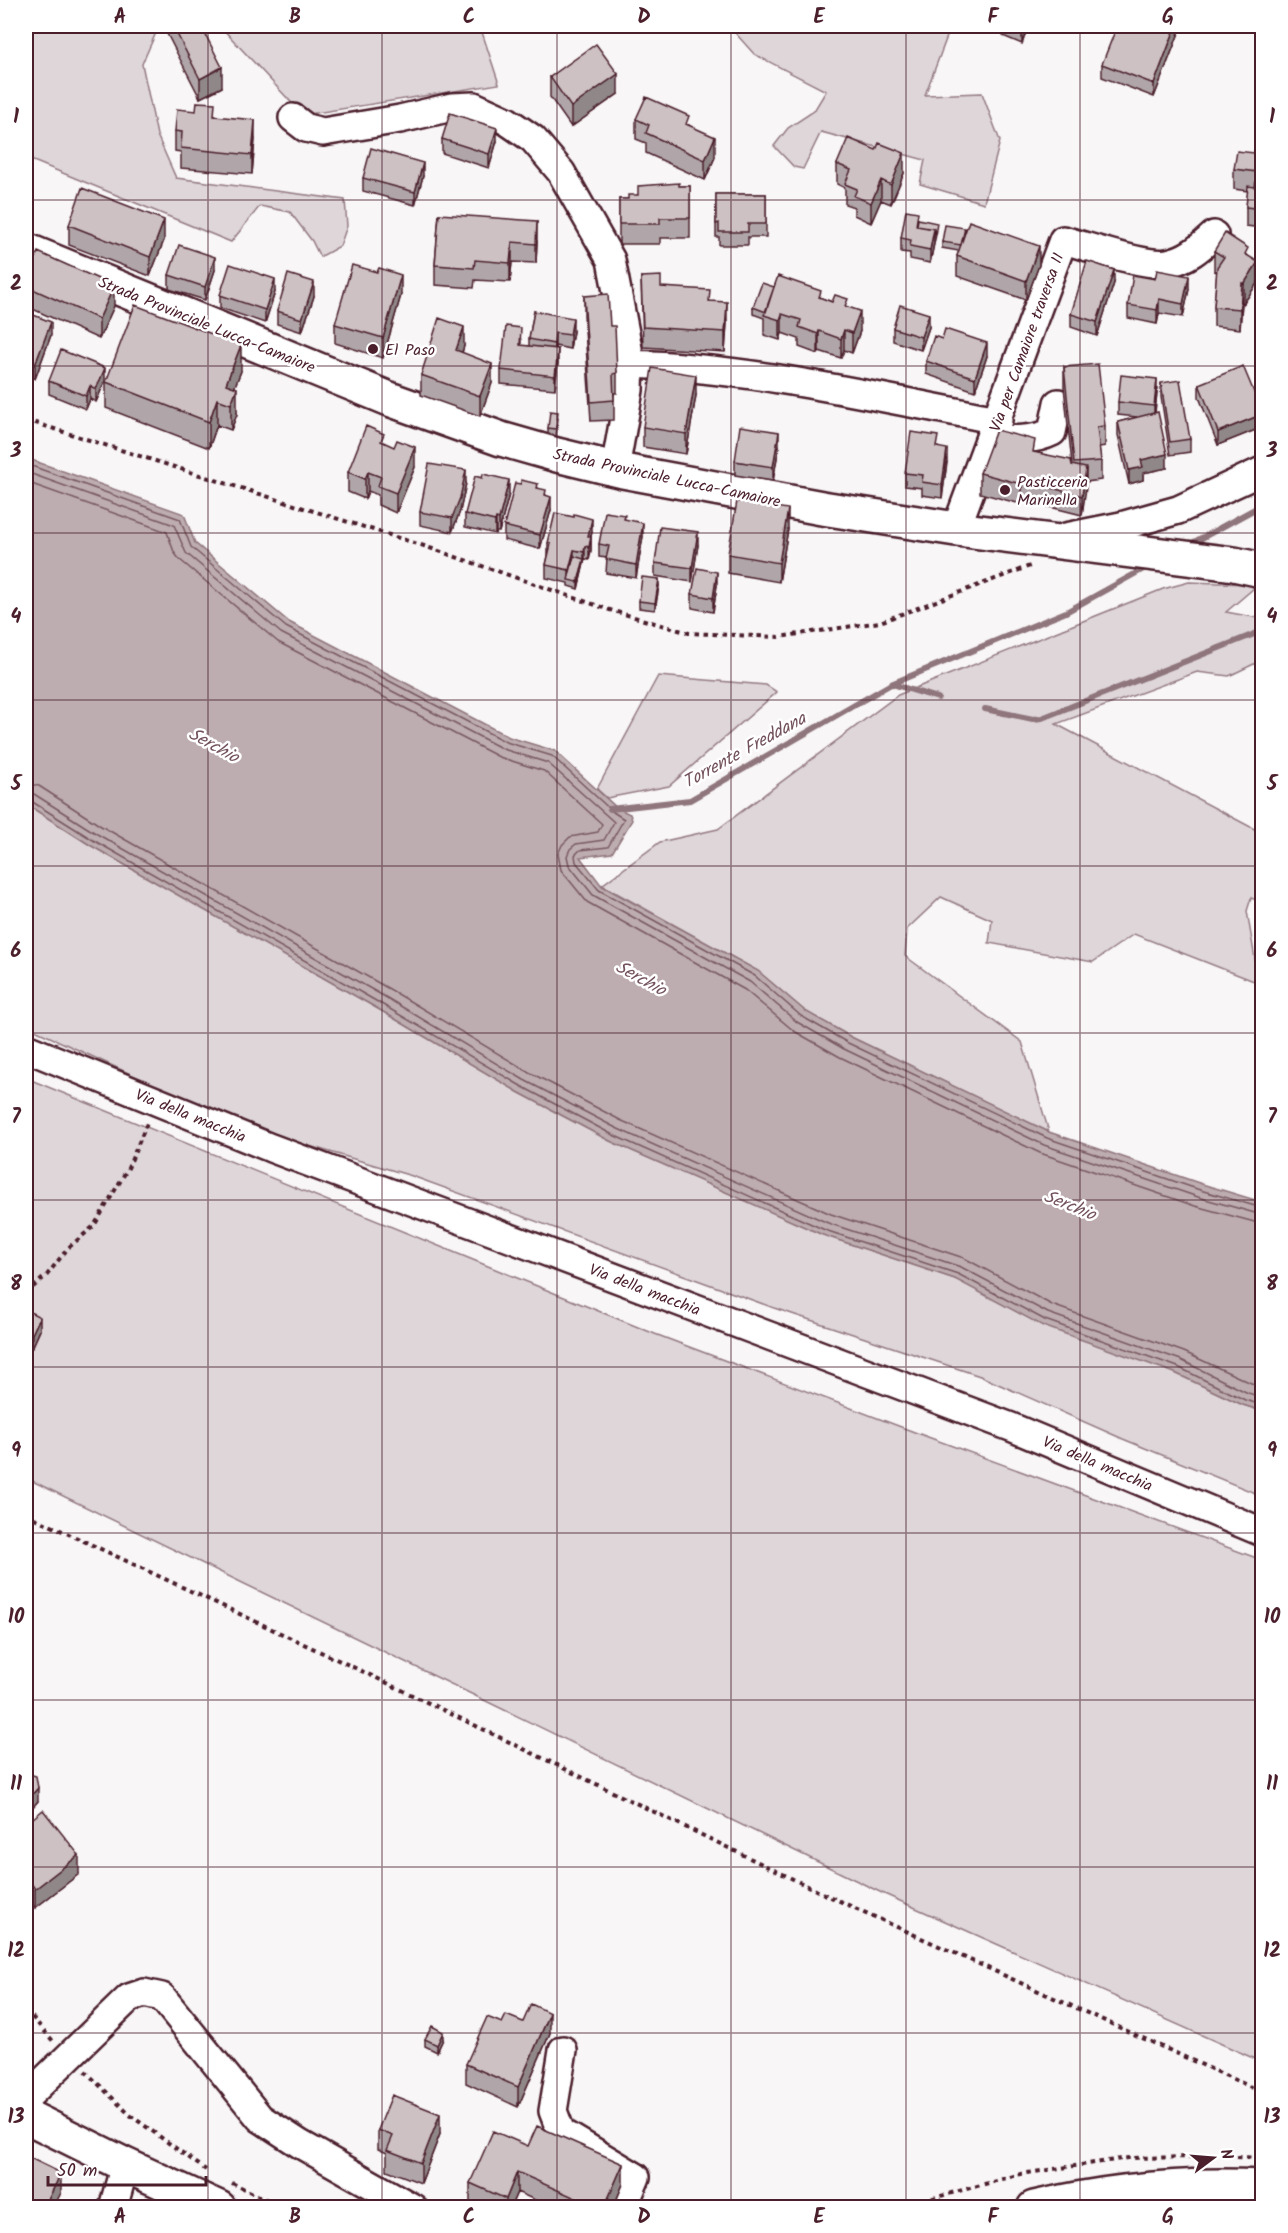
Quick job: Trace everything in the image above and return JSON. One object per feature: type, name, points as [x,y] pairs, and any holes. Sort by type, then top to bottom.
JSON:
[{"type":"main road","name":"Strada Provinciale Lucca-Camaiore","points":[[26,250],[392,400],[501,439],[615,469],[822,508],[956,529],[1039,553],[1139,546],[1253,565]]},
{"type":"main road","points":[[26,2116],[126,2165],[222,2193]]},
{"type":"main road","points":[[1034,2208],[1132,2189],[1187,2186],[1263,2187]]},
{"type":"street","points":[[293,117],[306,128],[323,132],[400,120],[452,107],[474,106],[507,122],[533,139],[561,172],[611,260],[630,364],[629,390],[615,469]]},
{"type":"street","name":"Via per Camaiore traversa II","points":[[956,529],[1063,240],[1152,264],[1167,263],[1185,257],[1198,250],[1214,235]]},
{"type":"street","points":[[630,364],[690,366],[762,376],[994,429],[1026,439],[1052,432],[1059,403]]},
{"type":"street","points":[[1139,546],[1174,513],[1263,471]]},
{"type":"street","name":"Via della macchia","points":[[26,1048],[271,1148],[1011,1427],[1263,1532]]},
{"type":"street","points":[[26,2098],[129,1998],[144,1993],[162,1997],[261,2118],[300,2144],[412,2208]]},
{"type":"street","points":[[563,2050],[554,2111],[561,2132],[636,2177],[622,2208]]},
{"type":"street","points":[[113,2208],[126,2165]]},
{"type":"path","points":[[26,420],[424,546],[610,610],[689,633],[779,637],[880,622],[1039,553]]},
{"type":"path","points":[[26,1293],[47,1275],[68,1248],[94,1226],[129,1168],[146,1127]]},
{"type":"path","points":[[26,1514],[396,1688],[824,1894],[1263,2092]]},
{"type":"path","points":[[26,2010],[68,2055],[130,2115],[203,2169],[214,2174]]},
{"type":"path","points":[[222,2193],[284,2208]]},
{"type":"shaded area","points":[[26,26],[159,26],[142,64],[157,135],[176,178],[345,200],[347,226],[340,246],[320,257],[312,241],[290,212],[260,206],[231,242],[26,158]]},
{"type":"shaded area","points":[[220,26],[480,26],[499,84],[303,115]]},
{"type":"shaded area","points":[[729,26],[951,26],[925,95],[982,93],[1000,141],[984,203],[920,184],[925,160],[821,132],[803,169],[794,167],[774,146],[788,128],[814,111],[826,91],[754,54]]},
{"type":"shaded area","points":[[1189,582],[1249,584],[1254,588],[1226,612],[1259,618],[1256,663],[1229,676],[1197,672],[1056,724],[1262,833],[1262,902],[1251,898],[1247,911],[1259,983],[1134,934],[1093,962],[989,943],[992,920],[941,897],[907,929],[905,956],[1022,1042],[1049,1132],[851,1037],[805,1011],[758,971],[602,885],[660,842],[718,829],[898,695],[1163,589]]},
{"type":"shaded area","points":[[658,676],[766,685],[777,692],[669,786],[607,798],[597,789]]},
{"type":"shaded area","points":[[26,804],[90,845],[380,1010],[518,1092],[610,1141],[823,1235],[955,1279],[1175,1373],[1243,1405],[1262,1411],[1262,1496],[1123,1439],[980,1376],[774,1308],[412,1176],[248,1128],[26,1026]]},
{"type":"shaded area","points":[[26,1078],[655,1334],[1262,1560],[1262,2062],[882,1893],[26,1478]]},
{"type":"water","name":"Serchio","points":[[26,458],[184,514],[195,543],[289,622],[509,737],[555,751],[617,808],[630,814],[632,820],[612,853],[580,857],[602,886],[758,971],[805,1011],[851,1037],[1049,1132],[1262,1202],[1262,1411],[1243,1405],[1175,1373],[1043,1326],[955,1279],[823,1235],[610,1141],[518,1092],[380,1010],[90,845],[26,804]]},
{"type":"building","points":[[173,26],[201,26],[222,67],[200,79]]},
{"type":"building","points":[[1009,26],[1024,26],[1022,31]]},
{"type":"building","points":[[1117,26],[1176,26],[1154,84],[1102,64]]},
{"type":"building","points":[[596,44],[618,74],[571,107],[550,77]]},
{"type":"building","points":[[646,97],[689,116],[686,124],[715,137],[705,160],[646,133],[649,125],[636,119]]},
{"type":"building","points":[[197,102],[215,103],[214,116],[255,120],[252,155],[181,148],[182,132],[175,131],[177,109],[196,111]]},
{"type":"building","points":[[450,113],[497,128],[489,154],[442,139]]},
{"type":"building","points":[[848,138],[876,150],[879,143],[904,153],[891,185],[881,180],[871,203],[854,196],[857,189],[845,184],[851,170],[837,164]]},
{"type":"building","points":[[1255,147],[1263,148],[1263,209],[1246,207],[1248,186],[1255,187],[1257,172],[1234,169],[1237,151],[1254,153]]},
{"type":"building","points":[[371,148],[423,163],[415,192],[363,178]]},
{"type":"building","points":[[679,183],[679,186],[690,186],[690,218],[660,218],[660,224],[619,224],[619,199],[628,199],[628,195],[638,195],[638,186]]},
{"type":"building","points":[[82,188],[164,220],[150,257],[69,225]]},
{"type":"building","points":[[716,194],[766,194],[766,224],[748,224],[748,232],[719,232],[719,223],[716,224]]},
{"type":"building","points":[[906,210],[918,212],[916,226],[934,229],[930,250],[910,246],[911,240],[901,238]]},
{"type":"building","points":[[439,214],[537,221],[536,244],[512,242],[510,263],[475,260],[474,268],[435,265]]},
{"type":"building","points":[[918,219],[937,223],[935,236],[934,229],[917,226]]},
{"type":"building","points":[[969,221],[1039,246],[1026,281],[957,256]]},
{"type":"building","points":[[945,225],[965,228],[961,245],[942,242]]},
{"type":"building","points":[[1225,233],[1248,248],[1245,254],[1258,262],[1244,284],[1242,283],[1240,309],[1214,307],[1217,267],[1224,257],[1214,251]]},
{"type":"building","points":[[179,245],[215,257],[205,287],[169,275]]},
{"type":"building","points":[[38,252],[114,286],[99,319],[26,286],[26,279]]},
{"type":"building","points":[[1087,261],[1114,270],[1097,322],[1071,314]]},
{"type":"building","points":[[230,264],[275,279],[265,310],[220,295]]},
{"type":"building","points":[[352,265],[377,272],[379,268],[401,275],[383,338],[335,324]]},
{"type":"building","points":[[1157,270],[1189,276],[1183,304],[1159,299],[1157,310],[1128,305],[1133,275],[1155,279]]},
{"type":"building","points":[[288,274],[314,282],[302,319],[277,311]]},
{"type":"building","points":[[661,276],[661,287],[710,290],[709,301],[727,302],[725,332],[643,327],[641,277]]},
{"type":"building","points":[[778,276],[821,291],[819,297],[832,302],[835,295],[848,299],[845,306],[860,311],[852,333],[844,330],[841,339],[799,327],[801,320],[782,314],[780,320],[764,315]]},
{"type":"building","points":[[762,283],[774,287],[766,312],[753,307]]},
{"type":"building","points":[[608,294],[610,326],[615,326],[617,373],[613,374],[614,400],[591,402],[584,296]]},
{"type":"building","points":[[135,305],[241,345],[226,384],[237,388],[231,404],[217,399],[209,422],[106,382]]},
{"type":"building","points":[[900,305],[929,314],[921,337],[893,328]]},
{"type":"building","points":[[534,311],[573,318],[570,335],[555,333],[554,344],[529,339]]},
{"type":"building","points":[[26,312],[51,322],[35,365],[26,362]]},
{"type":"building","points":[[439,318],[464,327],[456,350],[492,364],[480,396],[421,375]]},
{"type":"building","points":[[506,326],[521,328],[520,345],[558,349],[555,376],[501,370]]},
{"type":"building","points":[[945,329],[987,343],[975,378],[926,361],[934,336],[942,339]]},
{"type":"building","points":[[61,350],[105,368],[96,389],[90,386],[86,396],[49,381]]},
{"type":"building","points":[[1098,364],[1105,426],[1097,427],[1101,461],[1074,463],[1064,367]]},
{"type":"building","points":[[1243,366],[1263,414],[1218,432],[1199,384]]},
{"type":"building","points":[[652,368],[696,375],[686,434],[643,427]]},
{"type":"building","points":[[1121,375],[1157,379],[1154,406],[1118,402]]},
{"type":"building","points":[[1180,380],[1190,439],[1170,442],[1161,383]]},
{"type":"building","points":[[550,411],[558,412],[556,429],[548,428]]},
{"type":"building","points":[[1158,412],[1167,454],[1141,460],[1143,467],[1129,470],[1118,422]]},
{"type":"building","points":[[366,426],[384,434],[381,441],[394,447],[397,440],[415,447],[396,493],[378,486],[381,477],[368,472],[365,479],[348,472]]},
{"type":"building","points":[[740,426],[779,432],[773,467],[735,461]]},
{"type":"building","points":[[996,430],[1035,440],[1033,452],[1071,460],[1072,465],[1086,468],[1082,496],[1022,480],[1021,484],[980,473]]},
{"type":"building","points":[[911,432],[938,436],[936,447],[947,449],[942,485],[922,482],[923,475],[905,473]]},
{"type":"building","points":[[429,464],[466,470],[460,498],[452,518],[420,512]]},
{"type":"building","points":[[483,474],[509,480],[499,519],[496,518],[495,521],[465,514],[475,476],[482,478]]},
{"type":"building","points":[[521,480],[538,484],[537,488],[546,490],[545,495],[551,497],[540,535],[504,526],[515,483],[521,484]]},
{"type":"building","points":[[737,501],[788,509],[779,563],[728,554]]},
{"type":"building","points":[[605,512],[625,515],[624,519],[643,523],[636,565],[606,559],[609,546],[599,544]]},
{"type":"building","points":[[555,513],[574,517],[574,514],[592,519],[588,536],[591,536],[589,547],[585,546],[584,552],[574,550],[569,570],[546,565]]},
{"type":"building","points":[[660,527],[698,532],[692,568],[655,563]]},
{"type":"building","points":[[574,556],[584,559],[578,582],[568,580]]},
{"type":"building","points":[[697,568],[717,572],[713,598],[692,594]]},
{"type":"building","points":[[642,577],[659,579],[655,603],[639,601]]},
{"type":"building","points":[[26,1310],[40,1317],[32,1334],[26,1331]]},
{"type":"building","points":[[26,1773],[36,1776],[38,1788],[26,1801]]},
{"type":"building","points":[[43,1810],[79,1855],[35,1889],[26,1876],[26,1811],[32,1819]]},
{"type":"building","points":[[531,2004],[550,2013],[518,2087],[466,2064],[487,2017],[502,2023],[506,2015],[523,2022]]},
{"type":"building","points":[[432,2026],[443,2032],[437,2045],[425,2039]]},
{"type":"building","points":[[392,2095],[440,2114],[421,2163],[387,2150],[393,2136],[378,2130]]},
{"type":"building","points":[[537,2126],[623,2164],[604,2208],[598,2208],[517,2172],[506,2199],[470,2183],[493,2131],[528,2146]]},
{"type":"building","points":[[26,2156],[61,2173],[44,2208],[26,2208]]},
{"type":"waterway","name":"Torrente Freddana","points":[[1187,546],[1262,505]]},
{"type":"waterway","name":"Torrente Freddana","points":[[610,809],[690,800],[891,684],[1066,612],[1149,566]]},
{"type":"waterway","points":[[985,709],[1033,719],[1042,718],[1262,631]]},
{"type":"waterway","points":[[892,684],[938,698]]},
{"type":"place","name":"El Paso","points":[[373,349]]},
{"type":"place","name":"Pasticceria Marinella","points":[[1005,490]]}]
